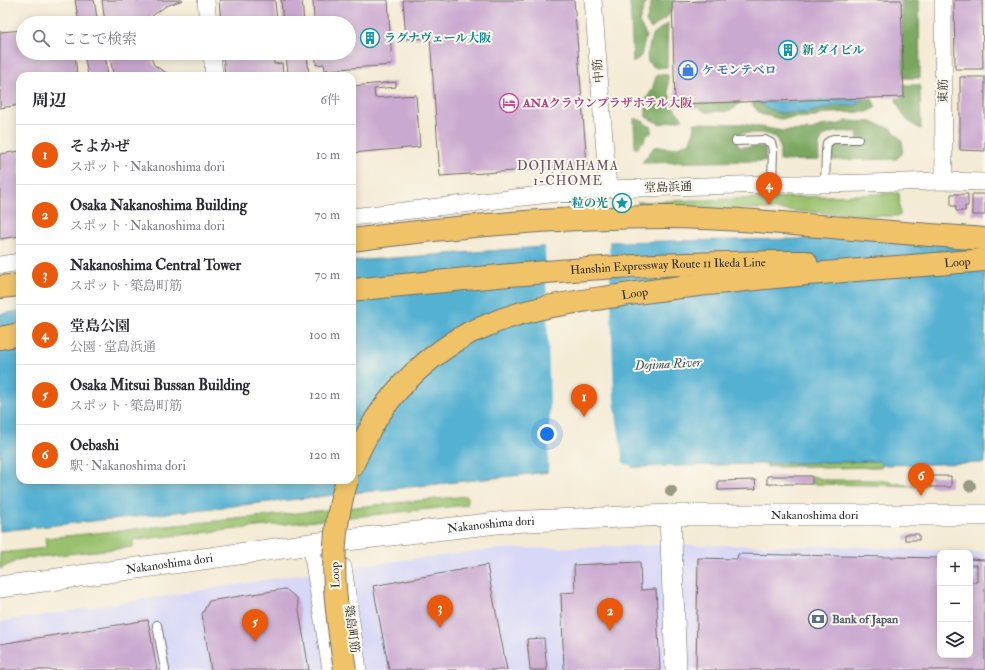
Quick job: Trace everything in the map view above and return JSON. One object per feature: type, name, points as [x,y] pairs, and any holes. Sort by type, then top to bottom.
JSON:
[{"type":"highway","points":[[356,240],[457,227],[594,218],[664,217],[736,219],[985,240]]},
{"type":"highway","name":"Hanshin Expressway Route 11 Ikeda Line","points":[[356,290],[465,279],[654,265],[738,262],[985,260]]},
{"type":"highway","name":"Loop","points":[[356,458],[377,418],[395,393],[416,371],[441,351],[470,332],[503,318],[536,309],[655,290],[741,280],[985,260]]},
{"type":"highway","points":[[0,287],[16,285]]},
{"type":"highway","points":[[0,338],[16,335]]},
{"type":"highway","name":"Loop","points":[[345,670],[336,599],[334,560],[336,528],[341,499],[346,484]]},
{"type":"street","points":[[206,0],[207,16]]},
{"type":"street","name":"中筋","points":[[593,0],[608,189]]},
{"type":"street","name":"東筋","points":[[943,0],[944,181]]},
{"type":"street","points":[[213,60],[214,72]]},
{"type":"street","name":"堂島浜通","points":[[356,216],[558,193],[608,189],[772,184],[944,181],[985,182]]},
{"type":"street","points":[[0,265],[16,263]]},
{"type":"street","points":[[670,515],[676,670]]},
{"type":"street","name":"Nakanoshima dori","points":[[0,588],[311,544],[506,522],[670,515],[985,516]]},
{"type":"street","name":"築島町筋","points":[[339,541],[358,670]]},
{"type":"street","points":[[311,544],[331,670]]},
{"type":"lane","points":[[825,184],[827,143],[833,139],[858,139]]},
{"type":"lane","points":[[736,141],[765,140],[771,143],[773,150],[772,184]]},
{"type":"lane","points":[[558,168],[558,193]]},
{"type":"lane","points":[[157,625],[165,670]]},
{"type":"shaded area","points":[[682,545],[844,546],[937,551],[937,658],[973,658],[973,552],[985,553],[985,670],[0,670],[0,622],[354,566],[497,549]]},
{"type":"green space","points":[[630,0],[646,1],[639,23],[646,35],[641,56],[633,63]]},
{"type":"green space","points":[[652,0],[676,0],[668,16],[651,29],[646,22]]},
{"type":"green space","points":[[888,0],[919,0],[920,78],[903,78],[902,3],[887,3]]},
{"type":"green space","points":[[668,23],[667,67],[656,68],[648,62],[647,56],[652,35]]},
{"type":"green space","points":[[657,74],[668,75],[668,90],[673,107],[683,119],[660,124],[646,117],[646,99],[652,90]]},
{"type":"green space","points":[[903,85],[920,85],[921,129],[905,117],[898,104],[896,99],[903,98]]},
{"type":"green space","points":[[862,99],[872,99],[876,107],[868,112],[826,113],[815,117],[780,119],[760,114],[752,104],[757,102],[779,113],[808,113],[835,106],[856,106]]},
{"type":"green space","points":[[741,102],[730,111],[705,112],[699,108],[693,107],[696,103]]},
{"type":"green space","points":[[635,118],[652,127],[651,133],[646,136],[638,148],[635,148]]},
{"type":"green space","points":[[846,121],[872,122],[891,128],[902,141],[902,154],[896,159],[833,160],[833,146],[856,146],[858,136],[856,132],[833,132],[824,137],[821,141],[819,160],[780,161],[780,146],[776,137],[763,133],[740,133],[736,141],[739,147],[765,147],[766,161],[643,163],[654,147],[675,148],[691,141],[695,123],[743,124],[783,131],[813,130],[820,126],[840,124]]},
{"type":"green space","points":[[899,193],[900,216],[872,216],[763,209],[639,208],[637,202],[830,196]]},
{"type":"green space","points":[[878,461],[882,467],[767,467],[767,464]]},
{"type":"green space","points":[[812,476],[826,480],[876,480],[920,486],[812,484]]},
{"type":"green space","points":[[467,496],[467,505],[133,540],[133,547],[20,559],[0,569],[0,553],[46,548],[45,538]]},
{"type":"water","points":[[862,99],[856,106],[835,106],[807,113],[779,113],[757,102]]},
{"type":"water","name":"Dojima River","points":[[985,236],[985,463],[882,465],[878,461],[640,467],[549,472],[0,531],[0,314],[16,312],[16,484],[356,484],[356,261],[611,242]]},
{"type":"pier","points":[[609,241],[614,400],[623,463],[632,466],[631,468],[545,475],[548,472],[550,405],[545,245]]},
{"type":"building","points":[[75,0],[94,0],[97,16],[78,16]]},
{"type":"building","points":[[102,0],[183,0],[166,6],[152,16],[104,16]]},
{"type":"building","points":[[219,0],[275,0],[276,16],[220,16]]},
{"type":"building","points":[[281,0],[302,0],[303,16],[282,16]]},
{"type":"building","name":"ラグナヴェール大阪","points":[[313,0],[388,0],[392,65],[325,70],[324,64],[316,65],[316,60],[356,60],[356,16],[314,16]]},
{"type":"building","name":"ANAクラウンプラザホテル大阪","points":[[403,0],[574,0],[587,166],[440,176],[430,38],[406,39]]},
{"type":"building","name":"新 ダイビル","points":[[705,0],[901,0],[904,97],[675,104],[672,2]]},
{"type":"building","points":[[954,0],[982,0],[983,69],[955,69]]},
{"type":"building","points":[[16,31],[16,60],[76,60],[77,72],[16,72],[16,106],[0,108],[0,32]]},
{"type":"building","points":[[85,60],[106,60],[107,72],[87,72]]},
{"type":"building","points":[[111,60],[152,60],[154,65],[165,72],[112,72]]},
{"type":"building","points":[[224,60],[274,60],[274,64],[282,63],[283,72],[225,72]]},
{"type":"building","points":[[287,60],[308,60],[309,72],[288,72]]},
{"type":"building","points":[[960,77],[985,77],[985,151],[960,150]]},
{"type":"building","points":[[396,82],[396,87],[374,89],[375,98],[416,95],[420,147],[356,153],[356,86]]},
{"type":"building","points":[[16,152],[16,237],[0,239],[0,154]]},
{"type":"building","points":[[951,194],[968,194],[968,206],[965,206],[965,211],[956,211],[956,206],[951,206]]},
{"type":"building","points":[[972,194],[985,194],[985,215],[972,215]]},
{"type":"building","points":[[767,476],[812,476],[812,484],[767,484]]},
{"type":"building","points":[[930,476],[951,476],[951,487],[930,487]]},
{"type":"building","points":[[755,480],[756,489],[718,490],[718,481]]},
{"type":"building","points":[[905,534],[919,534],[919,540],[905,540]]},
{"type":"building","name":"Bank of Japan","points":[[738,554],[937,558],[937,658],[973,658],[973,582],[977,582],[977,565],[973,565],[973,559],[985,560],[985,670],[696,670],[698,558],[737,559]]},
{"type":"building","points":[[640,562],[641,590],[656,589],[660,670],[564,670],[561,593],[575,592],[574,565]]},
{"type":"building","points":[[487,565],[507,670],[389,670],[373,586]]},
{"type":"building","points":[[285,589],[297,598],[309,670],[211,670],[202,614],[209,601]]},
{"type":"building","points":[[148,620],[157,670],[0,670],[0,644]]},
{"type":"building","points":[[544,638],[547,670],[530,670],[527,639]]},
{"type":"place","name":"ラグナヴェール大阪","points":[[370,38]]},
{"type":"place","name":"新 ダイビル","points":[[788,50]]},
{"type":"place","name":"ケ モンテベロ","points":[[688,70]]},
{"type":"place","name":"ANAクラウンプラザホテル大阪","points":[[509,103]]},
{"type":"place","name":"一粒の光","points":[[622,203]]},
{"type":"place","name":"堂島公園","points":[[769,205]]},
{"type":"place","name":"そよかぜ","points":[[584,417]]},
{"type":"place","name":"Oebashi","points":[[921,496]]},
{"type":"place","name":"Bank of Japan","points":[[818,619]]},
{"type":"place","name":"Nakanoshima Central Tower","points":[[440,628]]},
{"type":"place","name":"Osaka Nakanoshima Building","points":[[610,631]]},
{"type":"place","name":"Osaka Mitsui Bussan Building","points":[[255,642]]},
{"type":"district","name":"DOJIMAHAMA 1-CHOME","points":[[568,172]]}]
